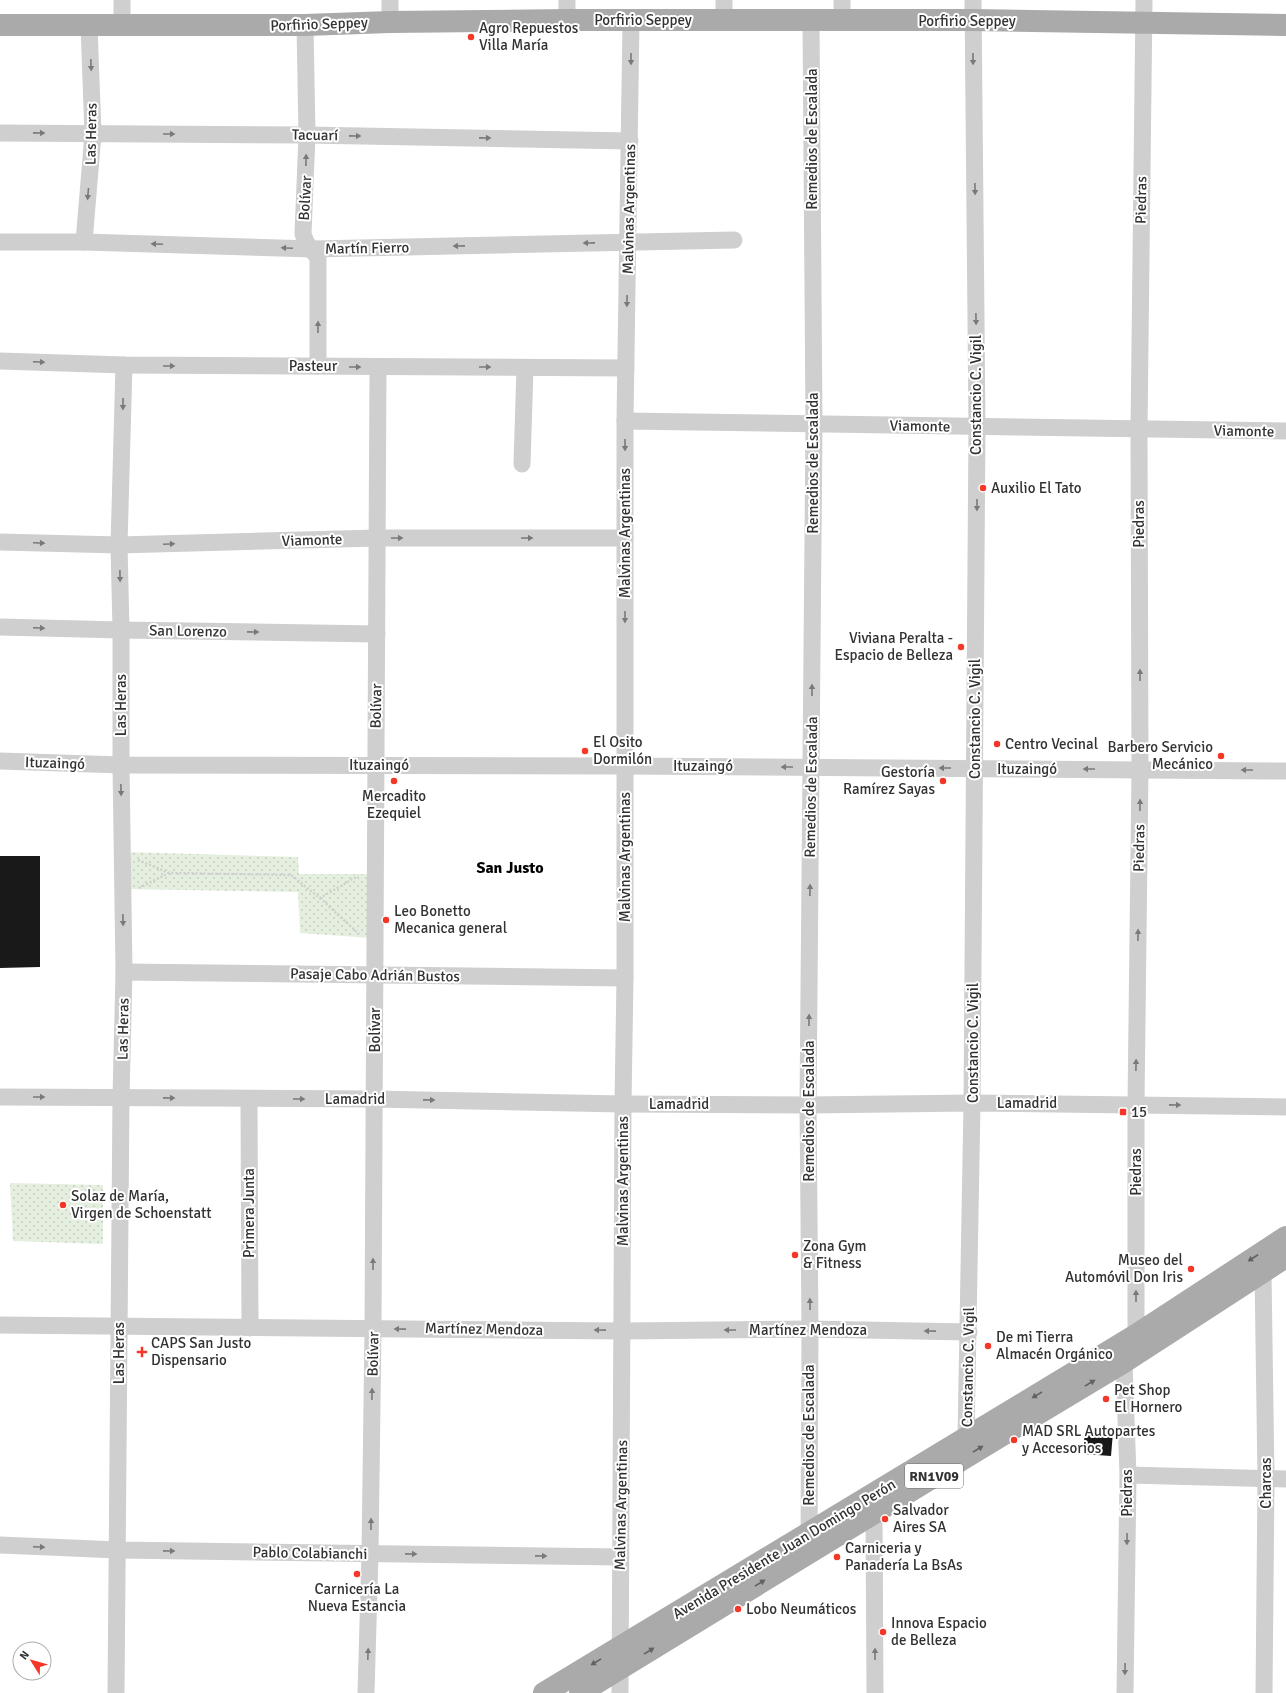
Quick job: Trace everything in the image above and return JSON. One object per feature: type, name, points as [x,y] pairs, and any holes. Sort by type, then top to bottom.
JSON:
[{"type":"main road","name":"Porfirio Seppey","points":[[0,25],[305,25],[390,22],[567,10],[631,20],[724,10],[811,21],[842,11],[973,10],[1144,24],[1286,25]]},
{"type":"main road","name":"Avenida Presidente Juan Domingo Perón","points":[[580,1693],[620,1669],[966,1438],[1136,1335],[1286,1237]]},
{"type":"main road","name":"Avenida Presidente Juan Domingo Perón","points":[[544,1693],[620,1648],[809,1543],[874,1513],[1124,1362],[1286,1257]]},
{"type":"street","points":[[122,0],[122,25]]},
{"type":"street","points":[[390,0],[390,22]]},
{"type":"street","name":"Piedras","points":[[1125,1693],[1128,1475],[1124,1362],[1136,1335],[1136,1104],[1140,770],[1139,430],[1144,0]]},
{"type":"street","name":"Constancio C. Vigil","points":[[966,1438],[972,1103],[977,427],[973,10]]},
{"type":"street","name":"Malvinas Argentinas","points":[[620,1693],[625,978],[625,421],[631,20]]},
{"type":"street","name":"Remedios de Escalada","points":[[809,1543],[810,1329],[808,1105],[814,424],[811,21]]},
{"type":"street","name":"Bolívar","points":[[305,25],[307,135],[303,234],[306,242],[313,249],[318,258],[318,366]]},
{"type":"street","name":"Las Heras","points":[[84,242],[93,134],[89,26]]},
{"type":"street","name":"Tacuarí","points":[[0,133],[307,135],[630,140]]},
{"type":"street","name":"Martín Fierro","points":[[0,242],[84,242],[313,249],[734,240]]},
{"type":"street","name":"Pasteur","points":[[0,361],[124,365],[626,368]]},
{"type":"street","name":"Las Heras","points":[[116,1693],[121,1097],[124,972],[119,545],[124,365]]},
{"type":"street","name":"Bolívar","points":[[366,1693],[370,1554],[373,1328],[378,367]]},
{"type":"street","points":[[522,464],[524,368]]},
{"type":"street","name":"Viamonte","points":[[625,421],[1139,430],[1286,431]]},
{"type":"street","name":"Viamonte","points":[[0,542],[119,545],[377,538],[625,538]]},
{"type":"street","name":"San Lorenzo","points":[[0,627],[376,634]]},
{"type":"street","name":"Ituzaingó","points":[[0,761],[121,765],[1286,770]]},
{"type":"street","name":"Pasaje Cabo Adrián Bustos","points":[[124,972],[625,978]]},
{"type":"street","points":[[0,1097],[0,1103]]},
{"type":"street","name":"Lamadrid","points":[[0,1097],[374,1099],[623,1104],[808,1105],[972,1103],[1286,1107]]},
{"type":"street","name":"Primera Junta","points":[[248,1099],[250,1328]]},
{"type":"street","name":"Charcas","points":[[1263,1272],[1266,1479],[1264,1693]]},
{"type":"street","name":"Martínez Mendoza","points":[[0,1325],[623,1331],[810,1329],[969,1332]]},
{"type":"street","points":[[1128,1475],[1286,1479]]},
{"type":"street","points":[[874,1513],[875,1693]]},
{"type":"street","name":"Pablo Colabianchi","points":[[0,1545],[118,1550],[620,1557]]},
{"type":"path","points":[[136,859],[169,873],[291,875],[320,898],[359,934]]},
{"type":"path","points":[[139,888],[169,873]]},
{"type":"path","points":[[320,898],[358,876]]},
{"type":"green space","points":[[126,852],[298,857],[299,874],[370,874],[371,938],[300,933],[298,892],[126,889]]},
{"type":"green space","points":[[10,1183],[103,1185],[103,1244],[13,1241]]},
{"type":"building","points":[[0,856],[40,856],[40,967],[0,968]]},
{"type":"building","points":[[1085,1430],[1113,1432],[1111,1456],[1083,1454]]},
{"type":"place","name":"Agro Repuestos Villa María","points":[[471,37]]},
{"type":"place","name":"Auxilio El Tato","points":[[983,488]]},
{"type":"place","name":"Viviana Peralta - Espacio de Belleza","points":[[961,647]]},
{"type":"place","name":"Centro Vecinal","points":[[997,744]]},
{"type":"place","name":"El Osito Dormilón","points":[[585,751]]},
{"type":"place","name":"Barbero Servicio Mecánico","points":[[1221,756]]},
{"type":"place","name":"Mercadito Ezequiel","points":[[394,781]]},
{"type":"place","name":"Gestoría Ramírez Sayas","points":[[943,781]]},
{"type":"place","name":"Leo Bonetto Mecanica general","points":[[386,920]]},
{"type":"place","name":"15","points":[[1123,1112]]},
{"type":"place","name":"Solaz de María, Virgen de Schoenstatt","points":[[63,1205]]},
{"type":"place","name":"Zona Gym & Fitness","points":[[795,1255]]},
{"type":"place","name":"Museo del Automóvil Don Iris","points":[[1191,1269]]},
{"type":"place","name":"De mi Tierra Almacén Orgánico","points":[[988,1346]]},
{"type":"place","name":"CAPS San Justo Dispensario","points":[[142,1352]]},
{"type":"place","name":"Pet Shop El Hornero","points":[[1106,1399]]},
{"type":"place","name":"MAD SRL Autopartes y Accesorios","points":[[1014,1440]]},
{"type":"place","name":"Salvador Aires SA","points":[[885,1519]]},
{"type":"place","name":"Carniceria y Panadería La BsAs","points":[[837,1557]]},
{"type":"place","name":"Carnicería La Nueva Estancia","points":[[357,1574]]},
{"type":"place","name":"Lobo Neumáticos","points":[[738,1609]]},
{"type":"place","name":"Innova Espacio de Belleza","points":[[883,1632]]},
{"type":"district","name":"San Justo","points":[[510,868]]}]
